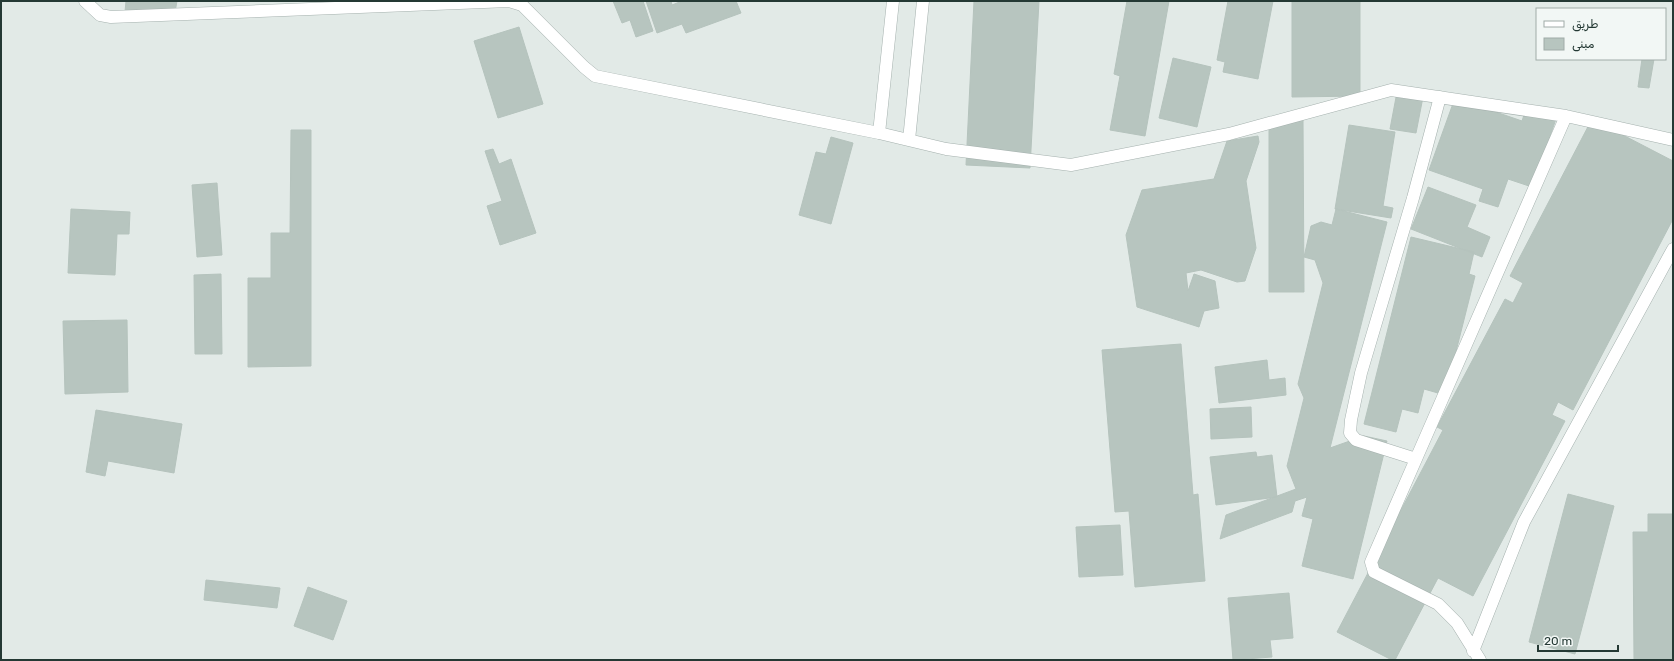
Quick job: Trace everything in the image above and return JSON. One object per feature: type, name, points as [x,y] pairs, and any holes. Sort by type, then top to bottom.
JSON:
[{"type":"street","points":[[85,1],[100,15],[111,17],[509,1],[522,5],[584,67],[595,76],[879,132],[946,149],[1072,165],[1229,134],[1391,90],[1566,116],[1673,140]]},
{"type":"street","points":[[879,132],[892,1]]},
{"type":"street","points":[[909,140],[923,1]]},
{"type":"street","points":[[1416,459],[1356,440],[1350,432],[1351,420],[1361,373],[1413,198],[1440,97]]},
{"type":"street","points":[[1477,656],[1457,623],[1438,604],[1374,572],[1371,562],[1566,116]]},
{"type":"street","points":[[1477,656],[1524,522],[1673,249]]},
{"type":"building","points":[[126,1],[177,1],[174,18],[125,12]]},
{"type":"building","points":[[613,1],[643,1],[653,31],[636,37],[630,20],[622,23]]},
{"type":"building","points":[[646,1],[671,1],[672,5],[682,1],[736,1],[741,13],[686,33],[682,24],[657,33]]},
{"type":"building","points":[[974,1],[1039,1],[1030,168],[966,165]]},
{"type":"building","points":[[1127,1],[1169,1],[1145,136],[1110,130],[1120,76],[1114,74]]},
{"type":"building","points":[[1228,1],[1273,1],[1258,79],[1223,72],[1225,62],[1217,60]]},
{"type":"building","points":[[1292,1],[1360,1],[1360,96],[1292,97]]},
{"type":"building","points":[[519,27],[543,104],[498,118],[474,41]]},
{"type":"building","points":[[1173,58],[1211,67],[1197,127],[1159,118]]},
{"type":"building","points":[[1642,60],[1654,60],[1649,88],[1638,87]]},
{"type":"building","points":[[1397,92],[1423,97],[1416,133],[1390,129]]},
{"type":"building","points":[[1455,98],[1522,121],[1526,109],[1556,119],[1532,187],[1508,179],[1498,207],[1479,201],[1483,189],[1429,170]]},
{"type":"building","points":[[1269,119],[1303,119],[1304,292],[1269,292]]},
{"type":"building","points":[[1592,119],[1673,161],[1673,219],[1573,410],[1558,402],[1552,415],[1565,421],[1473,596],[1438,578],[1395,660],[1392,660],[1337,632],[1443,430],[1437,427],[1505,299],[1513,303],[1523,283],[1510,276]]},
{"type":"building","points":[[1349,125],[1395,132],[1383,206],[1393,208],[1391,218],[1335,209]]},
{"type":"building","points":[[291,130],[311,130],[311,366],[248,367],[248,278],[271,278],[271,233],[290,233]]},
{"type":"building","points":[[1258,136],[1259,142],[1246,181],[1256,248],[1245,281],[1237,282],[1201,270],[1186,273],[1188,291],[1194,274],[1215,281],[1219,308],[1204,311],[1199,327],[1137,307],[1126,235],[1142,190],[1214,179],[1227,141]]},
{"type":"building","points":[[831,137],[853,143],[831,224],[799,215],[816,152],[826,154]]},
{"type":"building","points":[[493,149],[499,164],[511,159],[536,233],[500,245],[487,206],[502,201],[485,151]]},
{"type":"building","points":[[217,183],[222,255],[197,257],[192,185]]},
{"type":"building","points":[[1428,187],[1476,205],[1467,227],[1490,237],[1482,257],[1411,229]]},
{"type":"building","points":[[71,209],[130,212],[129,234],[117,234],[115,275],[68,273]]},
{"type":"building","points":[[1336,209],[1387,222],[1330,448],[1364,436],[1387,441],[1353,579],[1302,566],[1313,519],[1302,516],[1307,497],[1295,501],[1292,512],[1220,539],[1226,515],[1296,489],[1287,466],[1304,398],[1298,384],[1323,283],[1315,260],[1304,257],[1311,226],[1321,222],[1332,225]]},
{"type":"building","points":[[1411,237],[1474,252],[1469,274],[1475,276],[1445,395],[1424,389],[1418,413],[1402,409],[1396,432],[1364,424]]},
{"type":"building","points":[[221,274],[222,354],[195,354],[194,275]]},
{"type":"building","points":[[127,320],[128,392],[65,394],[63,321]]},
{"type":"building","points":[[1181,344],[1193,495],[1198,494],[1205,581],[1135,587],[1129,511],[1115,512],[1102,350]]},
{"type":"building","points":[[1267,360],[1269,380],[1285,378],[1286,395],[1219,403],[1215,367]]},
{"type":"building","points":[[1251,407],[1252,437],[1211,439],[1210,409]]},
{"type":"building","points":[[96,410],[182,424],[174,473],[108,461],[105,476],[86,472]]},
{"type":"building","points":[[1256,452],[1257,457],[1272,455],[1277,497],[1216,505],[1210,457]]},
{"type":"building","points":[[1568,494],[1614,506],[1575,654],[1529,642]]},
{"type":"building","points":[[1648,514],[1673,514],[1673,660],[1634,660],[1633,532],[1648,532]]},
{"type":"building","points":[[1120,525],[1123,575],[1079,577],[1076,527]]},
{"type":"building","points":[[206,580],[280,588],[277,608],[204,600]]},
{"type":"building","points":[[308,587],[347,601],[333,640],[294,626]]},
{"type":"building","points":[[1289,593],[1293,638],[1270,640],[1272,657],[1233,660],[1228,598]]}]
